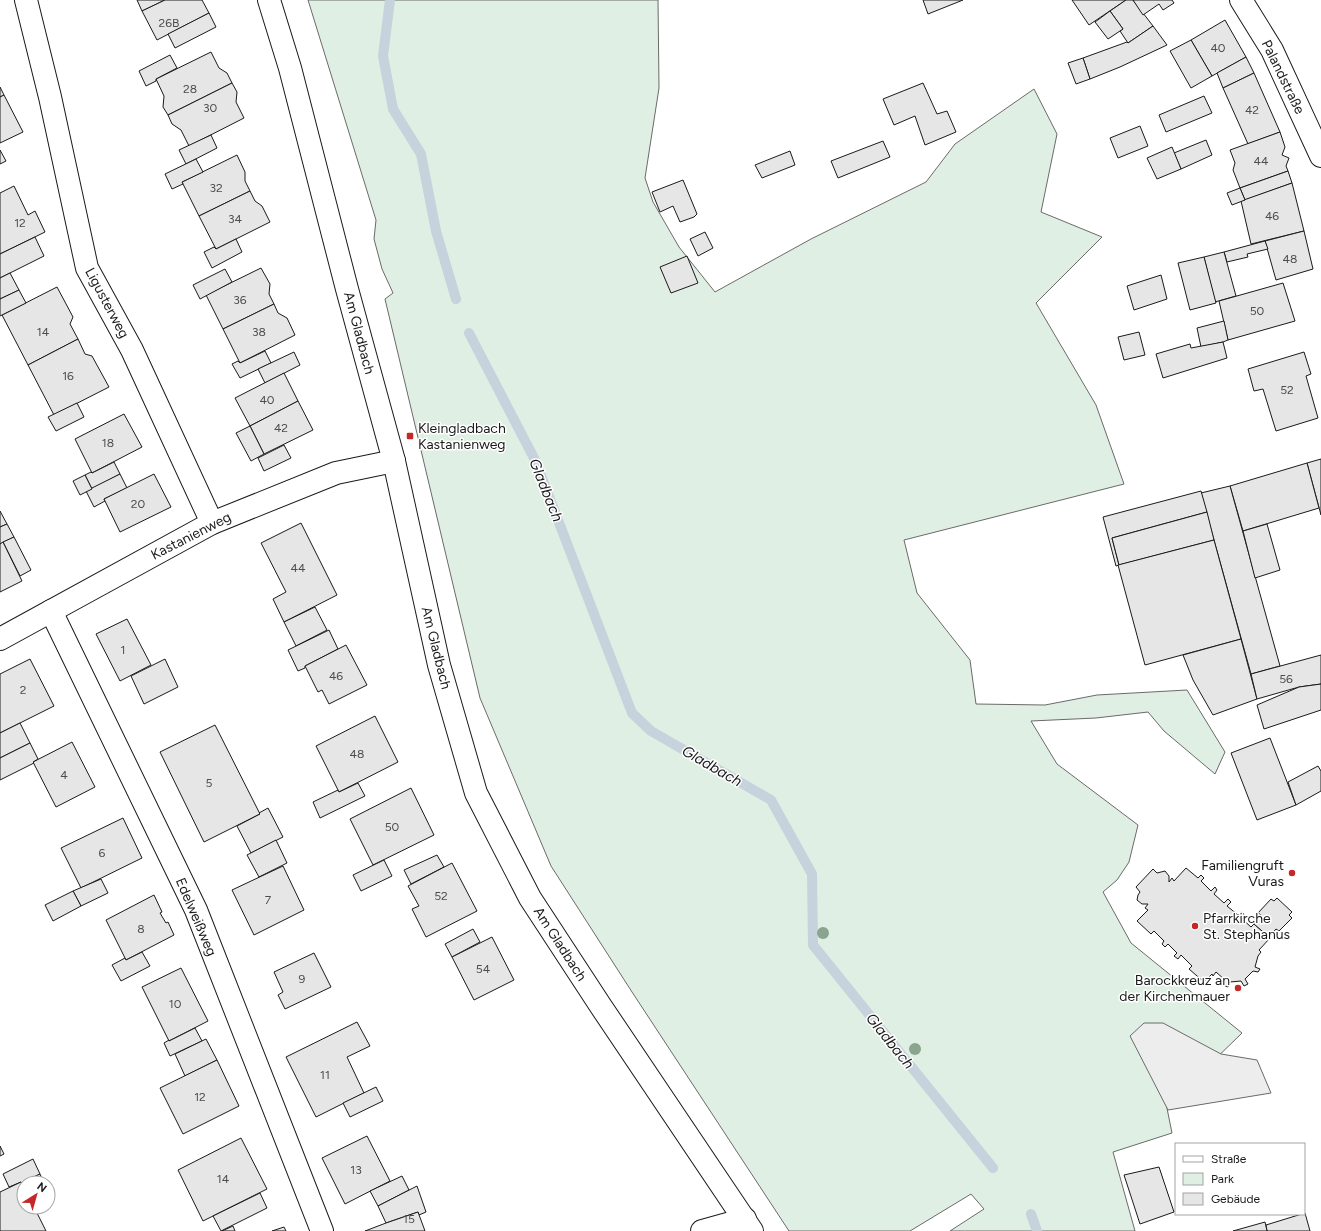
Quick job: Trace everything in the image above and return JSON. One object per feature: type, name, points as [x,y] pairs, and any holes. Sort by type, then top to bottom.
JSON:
[{"type":"street","name":"Ligusterweg","points":[[26,0],[87,268],[132,350],[212,523]]},
{"type":"street","name":"Am Gladbach","points":[[269,0],[290,68],[347,289],[394,461],[439,665],[476,793],[530,898],[748,1225]]},
{"type":"street","name":"Palandstraße","points":[[1241,0],[1272,50],[1321,156]]},
{"type":"street","name":"Kastanienweg","points":[[0,639],[212,523],[336,473],[394,461]]},
{"type":"street","name":"Edelweißweg","points":[[50,611],[196,910],[322,1231]]},
{"type":"street","points":[[702,1231],[748,1225]]},
{"type":"green space","points":[[308,0],[658,0],[659,88],[645,178],[653,202],[679,247],[715,292],[811,239],[926,182],[955,144],[1034,89],[1057,134],[1041,212],[1102,237],[1036,303],[1096,405],[1124,484],[904,540],[917,593],[970,660],[976,704],[1045,705],[1097,695],[1187,690],[1225,752],[1215,774],[1164,731],[1148,712],[1096,718],[1031,721],[1057,764],[1138,825],[1129,862],[1117,880],[1103,892],[1131,943],[1242,1033],[1204,1070],[1156,1054],[1172,1133],[1113,1152],[1135,1231],[950,1231],[984,1209],[971,1194],[910,1231],[789,1231],[551,866],[480,698],[385,299],[393,293],[382,269],[374,239],[376,220]]},
{"type":"shaded area","points":[[1144,1023],[1163,1023],[1221,1054],[1257,1060],[1271,1093],[1168,1110],[1130,1036]]},
{"type":"building","points":[[137,0],[165,0],[142,11]]},
{"type":"building","points":[[165,0],[202,0],[209,13],[157,40],[142,11]]},
{"type":"building","points":[[923,0],[963,0],[928,14]]},
{"type":"building","points":[[1072,0],[1126,0],[1089,25]]},
{"type":"building","points":[[1126,0],[1133,0],[1153,26],[1128,43],[1120,31],[1123,29],[1110,11]]},
{"type":"building","points":[[1133,0],[1172,0],[1174,3],[1163,10],[1159,4],[1143,15]]},
{"type":"building","points":[[1110,11],[1123,29],[1108,39],[1095,22]]},
{"type":"building","points":[[209,13],[216,27],[175,48],[168,34]]},
{"type":"building","points":[[1225,20],[1246,57],[1212,76],[1191,40]]},
{"type":"building","points":[[1153,26],[1167,45],[1090,79],[1083,58],[1127,42],[1128,43]]},
{"type":"building","points":[[1191,40],[1212,76],[1191,88],[1170,51]]},
{"type":"building","points":[[211,52],[219,68],[227,73],[232,83],[168,115],[163,107],[164,96],[156,79]]},
{"type":"building","points":[[170,55],[177,68],[146,86],[139,71]]},
{"type":"building","points":[[1246,57],[1254,73],[1223,88],[1217,73]]},
{"type":"building","points":[[1083,58],[1090,79],[1076,84],[1068,63]]},
{"type":"building","points":[[1254,73],[1280,132],[1248,144],[1223,88]]},
{"type":"building","points":[[232,83],[237,92],[236,102],[244,118],[189,146],[181,130],[172,124],[168,115]]},
{"type":"building","points":[[923,83],[937,114],[947,111],[956,132],[925,145],[915,116],[894,125],[883,99]]},
{"type":"building","points":[[0,87],[4,95],[0,97]]},
{"type":"building","points":[[4,95],[23,132],[0,143],[0,97]]},
{"type":"building","points":[[1204,96],[1212,113],[1166,132],[1159,115]]},
{"type":"building","points":[[1140,126],[1148,146],[1118,158],[1110,138]]},
{"type":"building","points":[[1280,132],[1285,147],[1282,155],[1289,158],[1286,166],[1288,171],[1240,188],[1233,170],[1235,163],[1230,150]]},
{"type":"building","points":[[211,135],[217,148],[186,164],[179,150]]},
{"type":"building","points":[[1206,140],[1212,155],[1181,169],[1174,153]]},
{"type":"building","points":[[883,141],[890,157],[838,178],[831,161]]},
{"type":"building","points":[[1172,147],[1181,169],[1157,179],[1147,158]]},
{"type":"building","points":[[0,150],[6,161],[0,164]]},
{"type":"building","points":[[790,151],[795,165],[762,178],[755,165]]},
{"type":"building","points":[[237,155],[245,172],[245,181],[250,191],[199,216],[182,182]]},
{"type":"building","points":[[196,159],[203,172],[182,182],[183,184],[172,189],[165,174]]},
{"type":"building","points":[[1288,171],[1292,183],[1245,200],[1240,188]]},
{"type":"building","points":[[683,180],[697,214],[694,217],[680,222],[673,206],[660,212],[652,192]]},
{"type":"building","points":[[1292,183],[1304,231],[1251,244],[1241,201]]},
{"type":"building","points":[[14,186],[28,215],[35,211],[45,232],[0,254],[0,193]]},
{"type":"building","points":[[1240,188],[1245,200],[1232,205],[1227,193]]},
{"type":"building","points":[[250,191],[255,201],[262,206],[270,222],[216,249],[199,216]]},
{"type":"building","points":[[1304,231],[1313,269],[1276,280],[1265,241]]},
{"type":"building","points":[[705,232],[713,248],[698,256],[690,239]]},
{"type":"building","points":[[35,237],[44,256],[0,278],[0,254]]},
{"type":"building","points":[[236,239],[242,252],[212,268],[204,252],[214,247],[216,249]]},
{"type":"building","points":[[1265,241],[1268,249],[1247,254],[1248,257],[1227,262],[1224,252]]},
{"type":"building","points":[[1224,252],[1236,296],[1215,302],[1204,257]]},
{"type":"building","points":[[687,256],[698,283],[671,293],[660,267]]},
{"type":"building","points":[[1204,257],[1216,303],[1190,310],[1178,263]]},
{"type":"building","points":[[261,268],[270,284],[269,294],[274,304],[223,329],[206,295]]},
{"type":"building","points":[[225,269],[232,282],[200,299],[193,285]]},
{"type":"building","points":[[10,273],[19,290],[0,299],[0,278]]},
{"type":"building","points":[[1161,275],[1167,299],[1134,310],[1127,286]]},
{"type":"building","points":[[1283,283],[1295,321],[1228,340],[1219,301]]},
{"type":"building","points":[[57,287],[73,317],[70,324],[78,339],[28,365],[2,315]]},
{"type":"building","points":[[19,290],[26,303],[0,316],[0,299]]},
{"type":"building","points":[[274,304],[278,313],[287,318],[295,335],[240,363],[223,329]]},
{"type":"building","points":[[1224,321],[1228,340],[1201,347],[1197,328]]},
{"type":"building","points":[[1139,332],[1145,355],[1124,360],[1118,337]]},
{"type":"building","points":[[78,339],[85,354],[92,356],[109,387],[54,415],[28,365]]},
{"type":"building","points":[[1223,342],[1227,358],[1163,378],[1156,354],[1190,344],[1191,348]]},
{"type":"building","points":[[265,351],[271,363],[240,378],[232,364],[238,361],[240,363]]},
{"type":"building","points":[[294,352],[300,365],[265,383],[258,369]]},
{"type":"building","points":[[1304,352],[1311,374],[1306,376],[1318,418],[1276,431],[1263,389],[1254,391],[1248,369]]},
{"type":"building","points":[[284,373],[298,401],[250,426],[235,398]]},
{"type":"building","points":[[298,401],[313,430],[264,454],[250,426]]},
{"type":"building","points":[[77,403],[84,417],[56,431],[48,417]]},
{"type":"building","points":[[124,414],[142,447],[92,473],[75,439]]},
{"type":"building","points":[[250,426],[264,454],[251,461],[236,433]]},
{"type":"building","points":[[284,445],[291,458],[264,471],[258,458]]},
{"type":"building","points":[[1321,459],[1321,515],[1307,463]]},
{"type":"building","points":[[114,462],[120,474],[92,489],[85,475]]},
{"type":"building","points":[[1307,463],[1319,508],[1243,531],[1230,486]]},
{"type":"building","points":[[120,474],[127,488],[104,499],[105,501],[94,507],[86,491]]},
{"type":"building","points":[[154,474],[171,507],[120,532],[104,499]]},
{"type":"building","points":[[85,475],[92,489],[80,495],[73,481]]},
{"type":"building","points":[[1230,486],[1280,666],[1251,674],[1201,493]]},
{"type":"building","points":[[1201,491],[1207,512],[1112,538],[1119,565],[1116,566],[1103,517]]},
{"type":"building","points":[[0,511],[7,524],[0,527]]},
{"type":"building","points":[[1207,512],[1214,540],[1119,565],[1112,538]]},
{"type":"building","points":[[301,523],[337,595],[284,622],[273,599],[286,592],[261,543]]},
{"type":"building","points":[[7,524],[14,537],[0,544],[0,527]]},
{"type":"building","points":[[1267,524],[1280,570],[1255,578],[1243,531]]},
{"type":"building","points":[[14,537],[31,570],[20,576],[3,542]]},
{"type":"building","points":[[1214,540],[1241,639],[1145,665],[1118,565]]},
{"type":"building","points":[[3,542],[22,581],[0,592],[0,544]]},
{"type":"building","points":[[315,607],[327,630],[296,646],[284,622]]},
{"type":"building","points":[[127,619],[151,665],[120,681],[96,634]]},
{"type":"building","points":[[329,630],[338,649],[298,671],[288,650]]},
{"type":"building","points":[[1241,639],[1257,699],[1213,715],[1193,680],[1183,655]]},
{"type":"building","points":[[346,645],[367,685],[329,704],[322,690],[318,692],[305,666]]},
{"type":"building","points":[[1321,655],[1321,684],[1299,687],[1257,699],[1251,674]]},
{"type":"building","points":[[30,659],[54,706],[0,733],[0,674]]},
{"type":"building","points":[[165,659],[178,687],[144,704],[131,676]]},
{"type":"building","points":[[1321,684],[1321,710],[1264,729],[1257,705],[1299,687]]},
{"type":"building","points":[[375,716],[398,762],[339,792],[316,746]]},
{"type":"building","points":[[20,723],[30,743],[0,758],[0,733]]},
{"type":"building","points":[[215,725],[260,814],[204,842],[160,752]]},
{"type":"building","points":[[1270,738],[1296,805],[1257,820],[1231,753]]},
{"type":"building","points":[[72,742],[95,787],[56,807],[33,762]]},
{"type":"building","points":[[30,743],[38,759],[33,762],[34,763],[0,780],[0,758]]},
{"type":"building","points":[[1318,766],[1321,771],[1321,791],[1296,805],[1288,782]]},
{"type":"building","points":[[358,783],[365,796],[320,818],[313,802],[338,790],[339,792]]},
{"type":"building","points":[[411,788],[434,835],[373,865],[350,819]]},
{"type":"building","points":[[268,808],[283,837],[251,853],[237,826]]},
{"type":"building","points":[[123,818],[142,858],[81,888],[61,848]]},
{"type":"building","points":[[276,840],[287,863],[259,877],[247,855]]},
{"type":"building","points":[[437,855],[444,867],[411,884],[404,870]]},
{"type":"building","points":[[384,860],[392,876],[361,891],[353,875]]},
{"type":"building","points":[[452,863],[477,911],[426,937],[412,909],[419,906],[408,886]]},
{"type":"building","points":[[283,866],[304,910],[254,935],[232,890]]},
{"type":"building","name":"Pfarrkirche St. Stephanus","points":[[1186,868],[1198,878],[1201,875],[1204,878],[1201,881],[1211,891],[1215,887],[1217,890],[1214,894],[1224,903],[1228,899],[1231,902],[1227,906],[1238,915],[1241,912],[1244,914],[1241,918],[1251,927],[1254,924],[1270,938],[1259,950],[1261,952],[1258,956],[1255,967],[1260,969],[1258,972],[1253,971],[1245,979],[1248,984],[1244,986],[1241,981],[1230,982],[1228,987],[1223,985],[1225,980],[1216,972],[1204,982],[1189,969],[1192,966],[1181,955],[1178,959],[1174,956],[1177,953],[1168,944],[1165,947],[1162,944],[1164,941],[1154,931],[1151,934],[1137,921],[1148,910],[1145,908],[1148,904],[1142,904],[1137,900],[1140,892],[1136,887],[1153,869],[1157,873],[1165,871],[1169,876],[1169,882],[1172,878],[1174,881]]},
{"type":"building","points":[[101,879],[108,893],[81,906],[73,891]]},
{"type":"building","points":[[73,891],[81,906],[53,921],[45,905]]},
{"type":"building","points":[[154,895],[162,912],[160,913],[166,923],[168,922],[174,935],[126,960],[106,920]]},
{"type":"building","points":[[1277,898],[1292,912],[1289,915],[1292,918],[1279,931],[1276,929],[1269,937],[1254,924],[1261,915],[1258,913],[1271,899],[1274,901]]},
{"type":"building","points":[[473,929],[480,942],[452,957],[445,944]]},
{"type":"building","points":[[492,937],[514,980],[474,1000],[452,957]]},
{"type":"building","points":[[142,952],[150,966],[121,981],[112,965],[125,958],[126,960]]},
{"type":"building","points":[[314,953],[331,987],[285,1009],[278,995],[283,992],[274,972]]},
{"type":"building","points":[[181,968],[208,1021],[169,1041],[142,987]]},
{"type":"building","points":[[357,1022],[370,1046],[347,1057],[364,1093],[316,1117],[286,1057]]},
{"type":"building","points":[[195,1028],[202,1041],[170,1056],[164,1043]]},
{"type":"building","points":[[206,1039],[217,1060],[185,1076],[175,1054]]},
{"type":"building","points":[[217,1060],[239,1106],[183,1134],[160,1088]]},
{"type":"building","points":[[376,1087],[383,1101],[350,1117],[343,1103]]},
{"type":"building","points":[[367,1136],[390,1181],[345,1204],[322,1158]]},
{"type":"building","points":[[241,1138],[267,1189],[203,1221],[178,1170]]},
{"type":"building","points":[[0,1146],[4,1154],[0,1156]]},
{"type":"building","points":[[33,1159],[40,1174],[16,1175],[16,1184],[9,1187],[3,1174]]},
{"type":"building","points":[[1159,1167],[1174,1212],[1140,1224],[1124,1175]]},
{"type":"building","points":[[402,1176],[409,1190],[378,1206],[370,1191]]},
{"type":"building","points":[[16,1184],[16,1215],[38,1215],[46,1231],[0,1231],[0,1192]]},
{"type":"building","points":[[417,1186],[426,1212],[419,1215],[418,1212],[386,1223],[378,1206]]},
{"type":"building","points":[[260,1193],[267,1208],[221,1231],[213,1216]]},
{"type":"building","points":[[418,1212],[425,1231],[365,1231],[386,1223]]},
{"type":"building","points":[[1305,1213],[1310,1231],[1267,1231],[1266,1225],[1298,1215],[1305,1215]]},
{"type":"building","points":[[1265,1222],[1267,1231],[1233,1231]]},
{"type":"building","points":[[233,1226],[235,1231],[222,1231]]},
{"type":"building","points":[[284,1227],[286,1231],[272,1231]]},
{"type":"waterway","name":"Gladbach","points":[[390,0],[383,56],[393,109],[421,154],[436,231],[456,299]]},
{"type":"waterway","name":"Gladbach","points":[[469,333],[535,460],[632,713],[651,731],[771,800],[812,874],[813,945],[993,1168]]},
{"type":"waterway","name":"Gladbach","points":[[1031,1214],[1037,1231]]},
{"type":"place","name":"Kleingladbach Kastanienweg","points":[[410,436]]},
{"type":"place","name":"Familiengruft Vuras","points":[[1292,873]]},
{"type":"place","name":"Pfarrkirche St. Stephanus","points":[[1195,926]]},
{"type":"place","name":"Barockkreuz an der Kirchenmauer","points":[[1238,988]]}]
